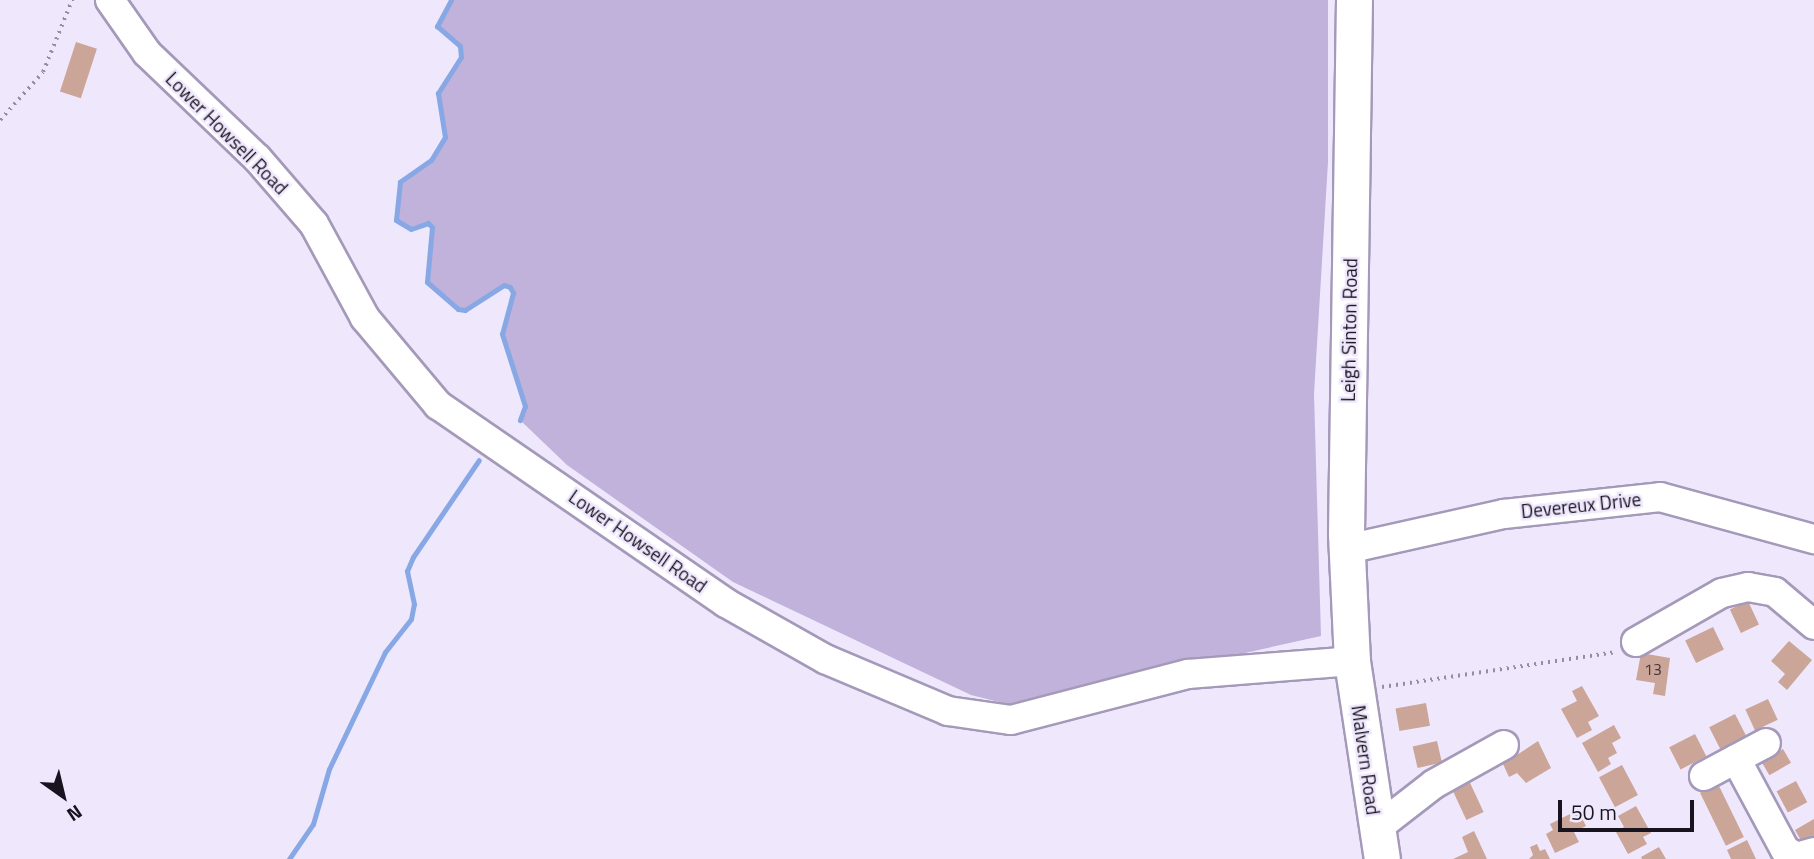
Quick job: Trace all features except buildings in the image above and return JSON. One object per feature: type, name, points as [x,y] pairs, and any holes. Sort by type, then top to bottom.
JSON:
[{"type":"main road","name":"Leigh Sinton Road","points":[[1354,0],[1347,549],[1354,676]]},
{"type":"main road","name":"Malvern Road","points":[[1354,676],[1379,844]]},
{"type":"street","name":"Lower Howsell Road","points":[[110,0],[147,53],[257,158],[314,224],[365,318],[438,405],[726,603],[825,659],[948,710],[1012,720],[1188,674],[1354,676]]},
{"type":"street","name":"Devereux Drive","points":[[1347,549],[1504,514],[1660,497],[1814,539]]},
{"type":"street","points":[[1636,642],[1722,593],[1748,587],[1774,592],[1814,625]]},
{"type":"street","points":[[1704,776],[1766,743]]},
{"type":"street","points":[[1379,844],[1434,784],[1503,745]]},
{"type":"street","points":[[1736,760],[1784,850],[1802,856]]},
{"type":"path","points":[[0,120],[43,72],[72,0]]},
{"type":"path","points":[[1354,676],[1604,656],[1636,642]]},
{"type":"shaded area","points":[[451,0],[1328,0],[1328,162],[1314,394],[1321,636],[1011,705],[971,695],[733,582],[567,465],[520,420],[525,406],[502,334],[513,293],[510,287],[504,285],[465,310],[458,309],[427,282],[432,227],[428,223],[411,229],[396,220],[400,182],[431,160],[445,137],[438,93],[461,57],[460,46],[437,26]]},
{"type":"waterway","points":[[451,0],[437,26],[460,46],[461,57],[438,93],[445,137],[431,160],[400,182],[396,220],[411,229],[428,223],[432,227],[427,282],[458,309],[465,310],[504,285],[510,287],[513,293],[502,334],[525,406],[520,420]]},
{"type":"waterway","points":[[289,859],[313,824],[329,769],[385,652],[411,619],[414,604],[407,571],[413,557],[479,460]]}]
